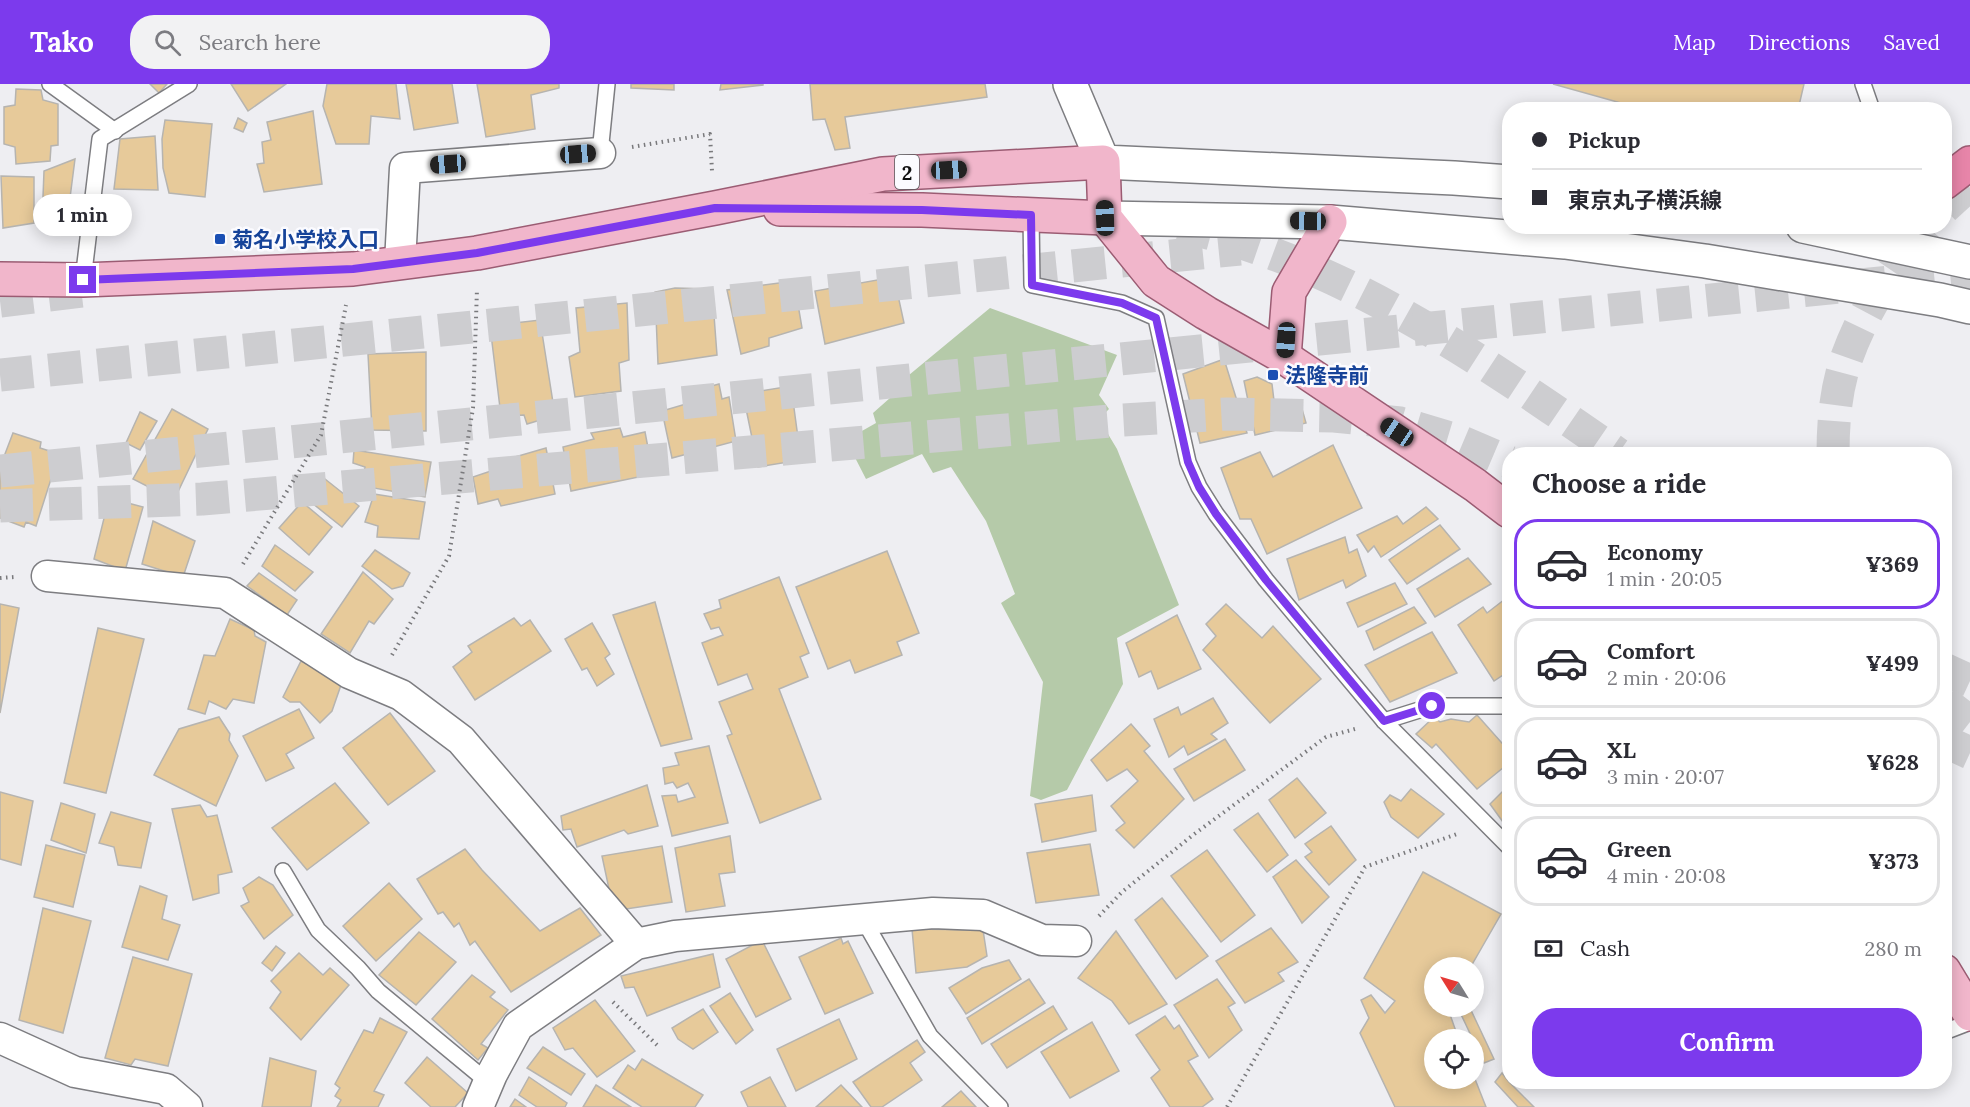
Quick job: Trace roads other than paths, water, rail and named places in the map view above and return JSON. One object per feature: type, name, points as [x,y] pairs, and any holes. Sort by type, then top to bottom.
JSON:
[{"type":"highway","points":[[1952,177],[1970,163]]},
{"type":"main road","name":"2","points":[[0,279],[83,280],[353,269],[477,253],[883,174],[1103,162]]},
{"type":"main road","points":[[1103,162],[1105,218],[1156,281],[1206,313],[1284,357],[1502,506]]},
{"type":"main road","name":"2","points":[[715,208],[922,210],[1105,218]]},
{"type":"main road","points":[[1284,357],[1289,292],[1330,222]]},
{"type":"main road","points":[[1952,984],[1970,1014]]},
{"type":"street","points":[[1070,84],[1103,162],[1502,182]]},
{"type":"street","points":[[400,263],[405,168],[600,153]]},
{"type":"street","points":[[1105,218],[1330,222],[1588,245],[1705,261],[1970,307]]},
{"type":"street","points":[[1840,234],[1970,262]]},
{"type":"street","points":[[47,576],[225,593],[349,672],[400,695],[461,740],[636,944]]},
{"type":"street","points":[[483,1094],[518,1026],[636,944],[675,936],[933,913],[984,915],[1042,940],[1076,941]]},
{"type":"street","points":[[0,1038],[75,1072],[165,1089],[188,1107]]},
{"type":"lane","points":[[50,84],[115,131]]},
{"type":"lane","points":[[83,280],[100,139],[189,84]]},
{"type":"lane","points":[[600,153],[607,84]]},
{"type":"lane","points":[[1863,84],[1869,102]]},
{"type":"lane","points":[[1031,215],[1032,285],[1122,303],[1156,318],[1188,462],[1199,487],[1216,514],[1266,580],[1384,721],[1502,840]]},
{"type":"lane","points":[[1384,721],[1432,706],[1502,706]]},
{"type":"lane","points":[[283,871],[318,930],[483,1094]]},
{"type":"lane","points":[[863,919],[930,1036],[1000,1107]]},
{"type":"lane","points":[[1952,1029],[1970,1022]]},
{"type":"tunnel","points":[[1952,201],[1970,184]]},
{"type":"tunnel","points":[[1179,226],[1240,242],[1354,289],[1462,350],[1608,447]]},
{"type":"tunnel","points":[[1833,447],[1838,393],[1848,354],[1877,295],[1920,234]]},
{"type":"tunnel","points":[[0,375],[1240,249]]},
{"type":"tunnel","points":[[0,471],[1970,274]]},
{"type":"tunnel","points":[[0,301],[82,291]]},
{"type":"tunnel","points":[[0,506],[202,499],[1122,420],[1227,414],[1334,416],[1400,423],[1457,440],[1502,459]]},
{"type":"tunnel","points":[[1952,673],[1970,681]]},
{"type":"tunnel","points":[[1952,708],[1970,722]]},
{"type":"tunnel","points":[[1952,745],[1970,753]]},
{"type":"place","name":"菊名小学校入口","points":[[220,239]]},
{"type":"place","name":"法隆寺前","points":[[1273,375]]}]
